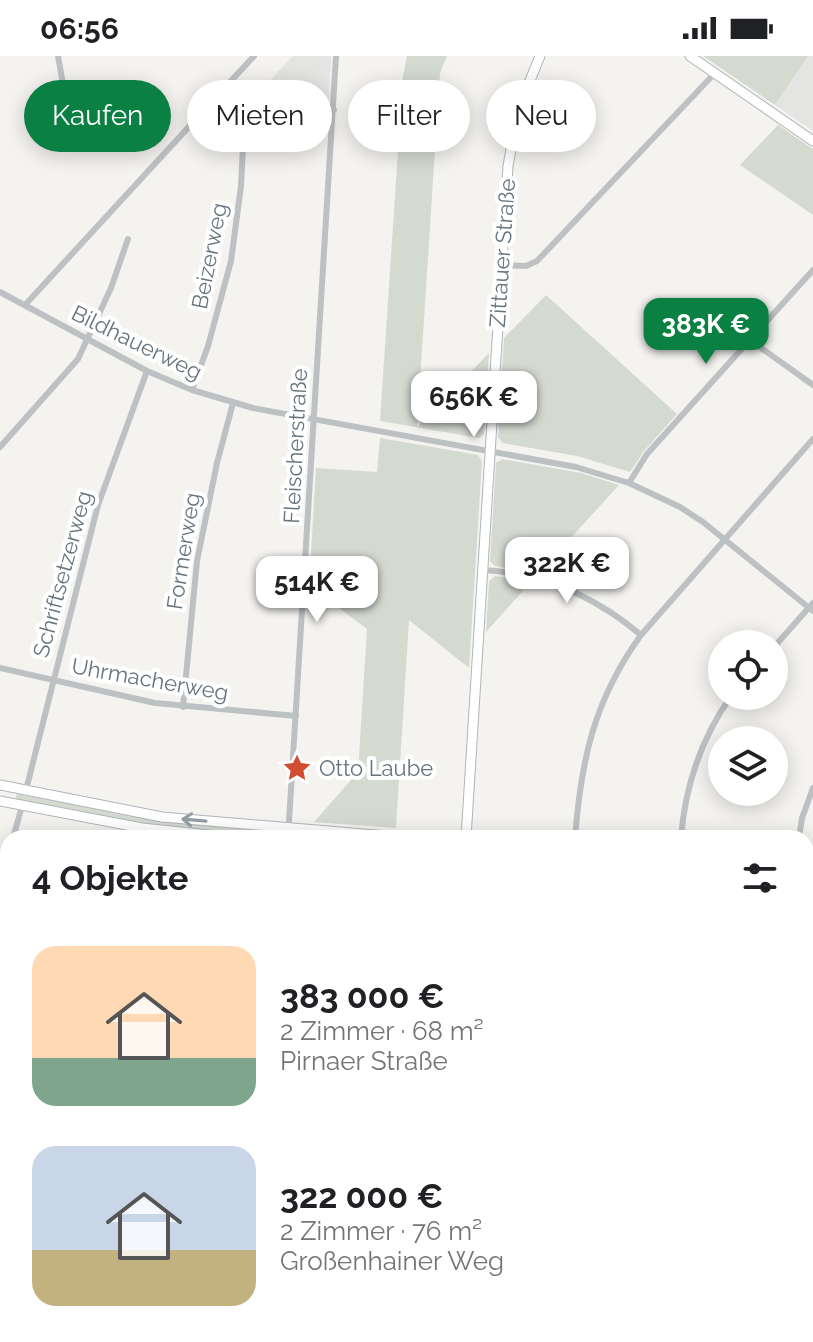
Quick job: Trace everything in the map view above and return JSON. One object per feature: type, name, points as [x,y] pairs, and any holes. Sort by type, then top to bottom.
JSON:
[{"type":"street","points":[[58,56],[62,80]]},
{"type":"street","points":[[25,305],[254,56]]},
{"type":"street","name":"Fleischerstraße","points":[[288,830],[336,56]]},
{"type":"street","name":"Zittauer Straße","points":[[529,80],[540,56]]},
{"type":"street","points":[[690,56],[813,141]]},
{"type":"street","points":[[501,265],[526,266],[537,261],[715,73]]},
{"type":"street","name":"Beizerweg","points":[[192,390],[231,261],[241,186],[244,126],[334,110]]},
{"type":"street","name":"Zittauer Straße","points":[[466,830],[509,152]]},
{"type":"street","points":[[0,447],[72,367],[88,340],[128,239]]},
{"type":"street","points":[[629,483],[647,454],[813,270]]},
{"type":"street","name":"Bildhauerweg","points":[[0,292],[147,371],[233,403],[576,467],[629,483],[680,507],[812,607]]},
{"type":"street","points":[[750,340],[813,385]]},
{"type":"street","name":"Schriftsetzerweg","points":[[26,790],[98,505],[118,443],[147,371]]},
{"type":"street","name":"Formerweg","points":[[183,707],[197,561],[233,403]]},
{"type":"street","points":[[576,830],[580,777],[589,740],[609,687],[641,635],[813,439]]},
{"type":"street","points":[[482,570],[521,574],[574,592],[598,603],[641,635]]},
{"type":"street","points":[[788,632],[812,607]]},
{"type":"street","name":"Uhrmacherweg","points":[[0,668],[113,695],[183,707],[296,716]]},
{"type":"street","points":[[682,830],[694,767],[707,735],[722,710]]},
{"type":"street","points":[[0,785],[162,817],[264,830]]},
{"type":"street","points":[[800,830],[813,788]]},
{"type":"street","points":[[0,801],[161,830]]},
{"type":"street","points":[[15,830],[22,806]]},
{"type":"shaded area","points":[[293,56],[331,56],[330,80],[270,80]]},
{"type":"shaded area","points":[[407,56],[447,56],[440,80],[403,80]]},
{"type":"shaded area","points":[[703,56],[808,56],[775,105]]},
{"type":"shaded area","points":[[808,56],[813,56],[813,131],[775,105]]},
{"type":"shaded area","points":[[778,125],[813,149],[813,215],[740,165]]},
{"type":"shaded area","points":[[398,152],[435,152],[417,427],[489,353],[484,434],[479,438],[380,421]]},
{"type":"shaded area","points":[[546,295],[677,414],[630,472],[577,456],[503,443],[498,437],[504,338]]},
{"type":"shaded area","points":[[380,438],[478,455],[482,461],[469,668],[409,620],[396,828],[314,822],[358,772],[367,629],[339,608],[345,601],[345,588],[309,586],[316,468],[377,472]]},
{"type":"shaded area","points":[[502,459],[581,473],[619,485],[538,574],[495,566],[490,561],[496,463]]},
{"type":"shaded area","points":[[495,576],[531,582],[486,632],[489,581]]},
{"type":"shaded area","points":[[17,794],[161,820],[267,830],[176,830],[15,800]]},
{"type":"place","name":"Otto Laube","points":[[297,768]]}]
